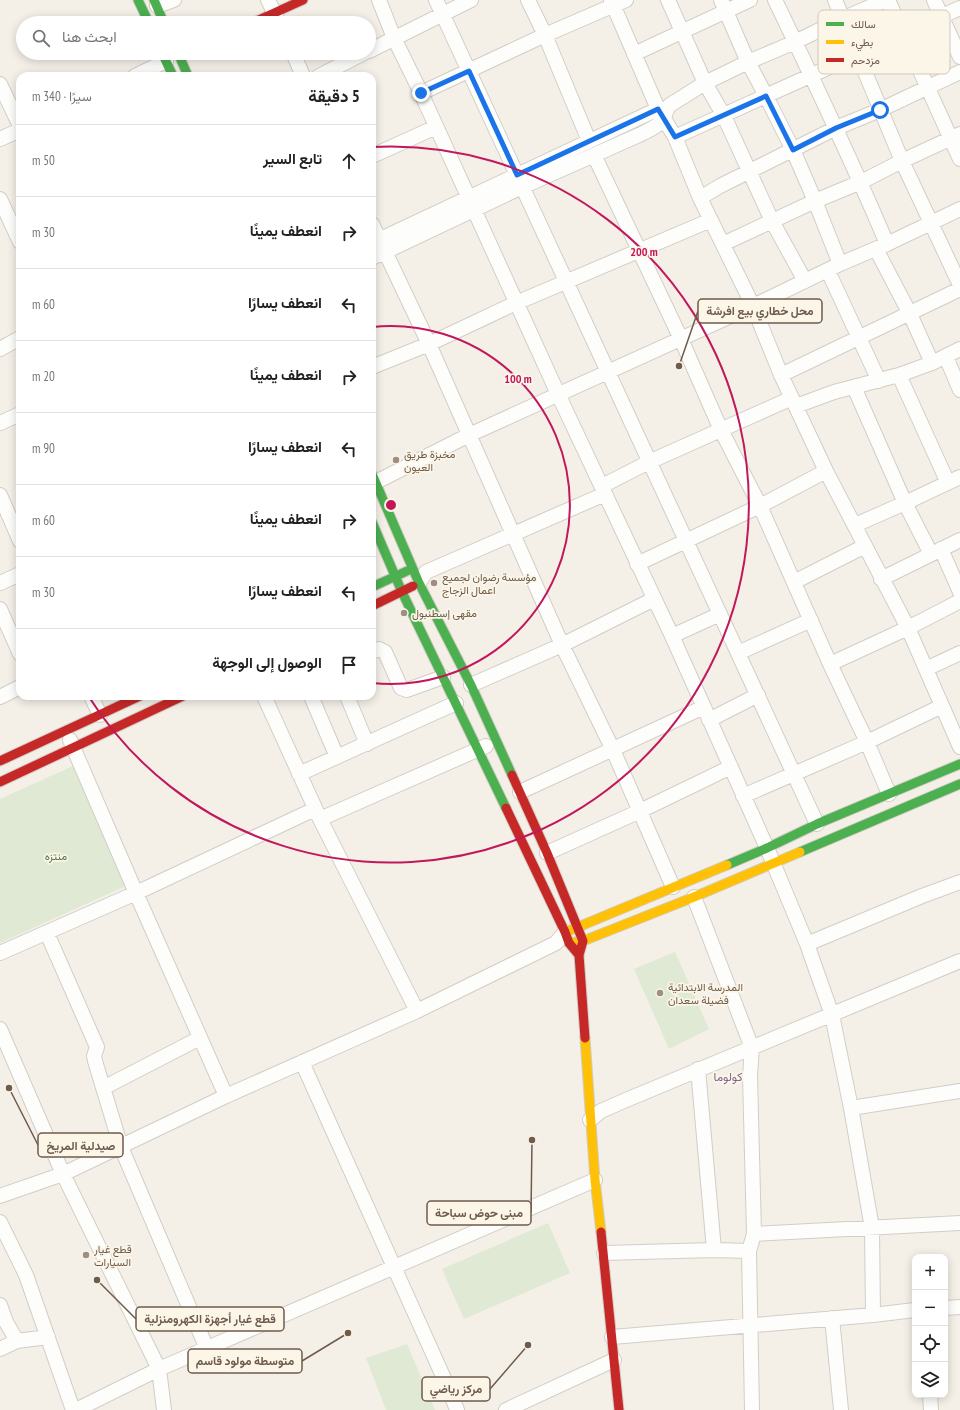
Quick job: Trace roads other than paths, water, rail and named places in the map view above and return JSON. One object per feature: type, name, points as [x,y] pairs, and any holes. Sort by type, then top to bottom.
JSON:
[{"type":"street","points":[[138,0],[145,16]]},
{"type":"street","points":[[161,16],[155,3],[174,0]]},
{"type":"street","points":[[268,0],[276,16]]},
{"type":"street","points":[[280,16],[303,0]]},
{"type":"street","points":[[379,0],[394,38],[421,93],[516,303],[672,636],[767,848],[807,944],[832,1015],[851,1108],[872,1228],[873,1315]]},
{"type":"street","points":[[436,0],[817,824]]},
{"type":"street","points":[[376,47],[471,0]]},
{"type":"street","points":[[528,0],[545,36],[589,141]]},
{"type":"street","points":[[421,93],[545,36],[612,3],[626,0]]},
{"type":"street","points":[[668,0],[705,84],[724,116],[772,221],[805,281]]},
{"type":"street","points":[[634,54],[682,31],[724,6],[750,0]]},
{"type":"street","points":[[775,0],[861,182],[882,246],[932,363]]},
{"type":"street","points":[[835,0],[840,10]]},
{"type":"street","points":[[863,10],[887,0],[892,10]]},
{"type":"street","points":[[934,0],[938,10]]},
{"type":"street","points":[[612,3],[634,54],[675,137],[700,198],[753,306],[781,375],[826,471],[855,525],[881,579],[908,628],[960,747]]},
{"type":"street","points":[[724,6],[748,62],[793,150],[815,201],[834,267],[859,338],[879,381]]},
{"type":"street","points":[[950,12],[960,8]]},
{"type":"street","points":[[520,181],[594,155],[646,131],[662,113],[678,100],[705,84],[748,62],[818,31]]},
{"type":"street","points":[[950,35],[960,57]]},
{"type":"street","points":[[141,72],[159,60]]},
{"type":"street","points":[[165,60],[170,72]]},
{"type":"street","points":[[183,60],[187,72]]},
{"type":"street","points":[[296,60],[301,72]]},
{"type":"street","points":[[327,72],[350,60]]},
{"type":"street","points":[[700,198],[720,186],[836,128],[880,110],[960,72]]},
{"type":"street","points":[[675,137],[818,73]]},
{"type":"street","points":[[866,74],[902,160],[960,286]]},
{"type":"street","points":[[922,74],[928,88],[955,136],[960,159]]},
{"type":"street","points":[[0,84],[16,118]]},
{"type":"street","points":[[662,113],[589,141],[520,181],[379,245],[429,344],[562,645],[613,750],[673,887]]},
{"type":"street","points":[[376,154],[436,127]]},
{"type":"street","points":[[0,139],[16,132]]},
{"type":"street","points":[[723,244],[815,201],[861,182],[902,160],[955,136]]},
{"type":"street","points":[[594,155],[640,250],[721,430],[760,506],[889,794]]},
{"type":"street","points":[[0,199],[16,233]]},
{"type":"street","points":[[376,479],[608,371],[753,306],[834,267],[931,224],[960,209]]},
{"type":"street","points":[[376,365],[429,344],[516,303],[711,220]]},
{"type":"street","points":[[781,375],[960,289]]},
{"type":"street","points":[[0,349],[16,340]]},
{"type":"street","points":[[376,604],[402,592],[420,575],[513,534],[604,490],[649,462],[721,430],[794,402],[899,375],[932,363],[960,349]]},
{"type":"street","points":[[946,357],[960,390]]},
{"type":"street","points":[[855,525],[954,480],[899,375]]},
{"type":"street","points":[[854,387],[905,503],[960,592]]},
{"type":"street","points":[[0,423],[16,416]]},
{"type":"street","points":[[638,564],[760,506],[826,471]]},
{"type":"street","points":[[376,486],[420,575],[547,854],[567,936]]},
{"type":"street","points":[[0,495],[16,532]]},
{"type":"street","points":[[376,531],[402,592],[567,936],[579,956]]},
{"type":"street","points":[[881,579],[960,540]]},
{"type":"street","points":[[794,582],[865,546]]},
{"type":"street","points":[[376,585],[396,576],[420,575]]},
{"type":"street","points":[[0,583],[16,576]]},
{"type":"street","points":[[471,686],[562,645],[654,599]]},
{"type":"street","points":[[830,664],[908,628],[960,601]]},
{"type":"street","points":[[0,609],[16,645]]},
{"type":"street","points":[[672,636],[720,614]]},
{"type":"street","points":[[738,653],[811,620]]},
{"type":"street","points":[[376,651],[379,650],[385,652],[401,688],[407,690],[443,677]]},
{"type":"street","points":[[926,669],[960,653]]},
{"type":"street","points":[[0,697],[16,689]]},
{"type":"street","points":[[520,792],[613,750],[758,695]]},
{"type":"street","points":[[93,700],[100,715]]},
{"type":"street","points":[[0,761],[132,700]]},
{"type":"street","points":[[0,782],[175,700]]},
{"type":"street","points":[[266,700],[317,814],[417,1010]]},
{"type":"street","points":[[313,700],[337,757]]},
{"type":"street","points":[[349,700],[367,744]]},
{"type":"street","points":[[299,774],[456,703]]},
{"type":"street","points":[[743,796],[867,742],[942,706]]},
{"type":"street","points":[[65,731],[74,748],[136,893],[226,1096]]},
{"type":"street","points":[[0,954],[317,814],[497,742]]},
{"type":"street","points":[[0,1196],[63,1174],[226,1096],[417,1010],[567,936],[673,887],[960,764]]},
{"type":"street","points":[[547,854],[640,812],[731,767]]},
{"type":"street","points":[[567,936],[583,941],[694,897],[960,784]]},
{"type":"street","points":[[807,944],[960,882]]},
{"type":"street","points":[[694,897],[752,1048],[750,1076],[754,1234],[749,1251],[752,1410]]},
{"type":"street","points":[[47,933],[97,1047],[94,1056],[121,1147],[207,1349]]},
{"type":"street","points":[[567,936],[583,941]]},
{"type":"street","points":[[583,941],[579,956],[590,1120],[619,1410]]},
{"type":"street","points":[[590,1120],[602,1111],[698,1069],[960,961]]},
{"type":"street","points":[[0,1029],[63,1174],[158,1369],[164,1410]]},
{"type":"street","points":[[103,1088],[200,1038]]},
{"type":"street","points":[[302,1062],[457,1410]]},
{"type":"street","points":[[698,1069],[714,1250]]},
{"type":"street","points":[[851,1108],[960,1091]]},
{"type":"street","points":[[76,1410],[158,1369],[595,1180]]},
{"type":"street","points":[[0,1222],[26,1275],[73,1410]]},
{"type":"street","points":[[754,1234],[960,1223]]},
{"type":"street","points":[[604,1253],[714,1250],[749,1251]]},
{"type":"street","points":[[0,1305],[6,1322],[17,1341]]},
{"type":"street","points":[[948,1308],[960,1307]]},
{"type":"street","points":[[612,1336],[873,1315],[912,1310]]},
{"type":"street","points":[[832,1318],[841,1410]]},
{"type":"street","points":[[0,1349],[17,1341],[48,1337]]},
{"type":"street","points":[[506,1410],[614,1360]]},
{"type":"street","points":[[930,1398],[932,1410]]},
{"type":"place","name":"محل خطاري بيع افرشة","points":[[679,366]]},
{"type":"place","name":"مخبزة طريق العيون","points":[[396,460]]},
{"type":"place","name":"مؤسسة رضوان لجميع اعمال الزجاج","points":[[434,583]]},
{"type":"place","name":"مقهى إسطنبول","points":[[404,613]]},
{"type":"place","name":"المدرسة الابتدائية فضيلة سعدان","points":[[660,993]]},
{"type":"place","name":"صيدلية المريخ","points":[[9,1088]]},
{"type":"place","name":"مبنى حوض سباحة","points":[[532,1140]]},
{"type":"place","name":"قطع غيار السيارات","points":[[86,1255]]},
{"type":"place","name":"قطع غيار أجهزة الكهرومنزلية","points":[[97,1280]]},
{"type":"place","name":"متوسطة مولود قاسم","points":[[348,1333]]},
{"type":"place","name":"مركز رياضي","points":[[528,1345]]},
{"type":"district","name":"كولوما","points":[[728,1076]]},
{"type":"park label","name":"منتزه","points":[[56,856]]}]
